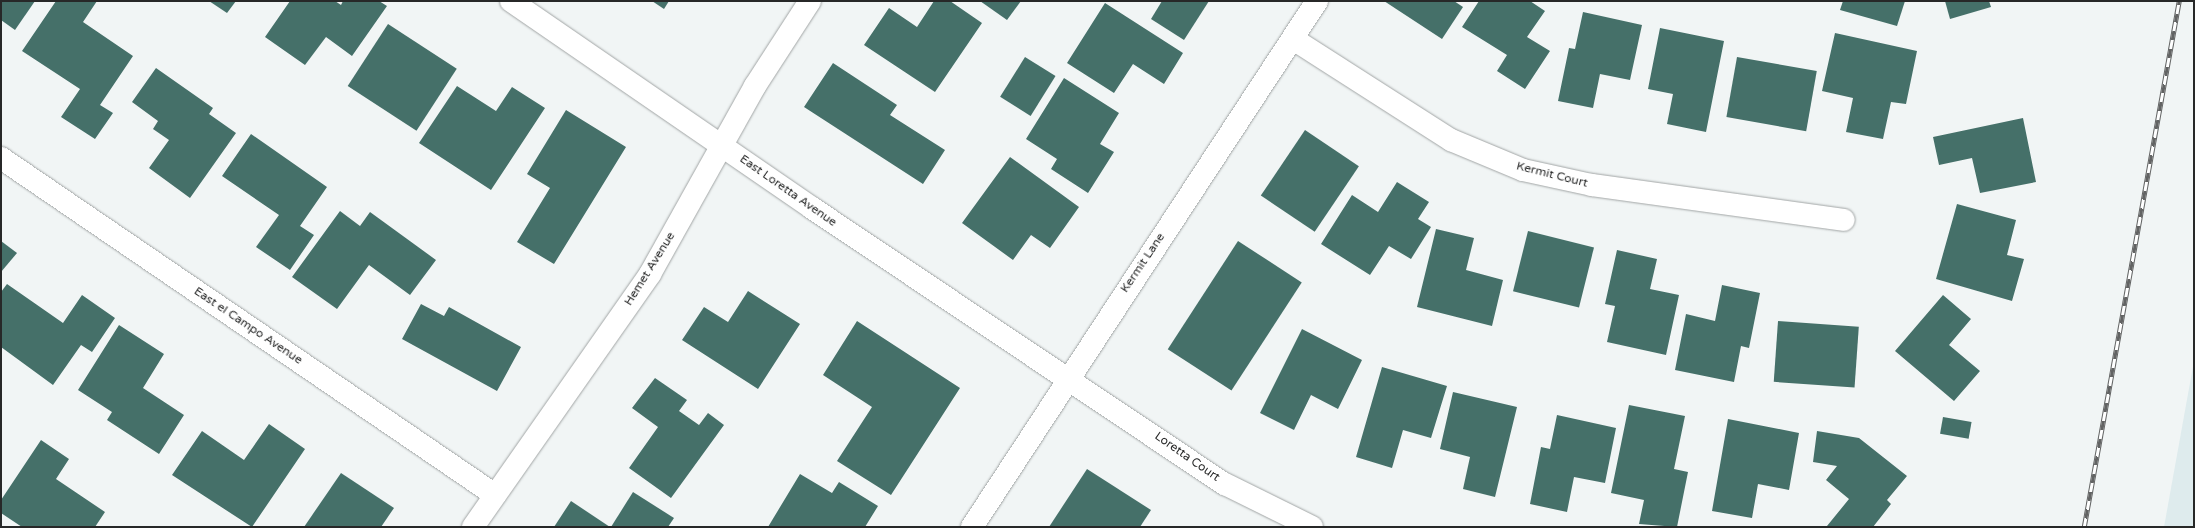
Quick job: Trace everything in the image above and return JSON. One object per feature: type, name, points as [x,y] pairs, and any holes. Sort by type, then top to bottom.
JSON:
[{"type":"street","name":"East Loretta Avenue","points":[[511,1],[1067,378]]},
{"type":"street","name":"Hemet Avenue","points":[[473,527],[650,274],[722,144],[810,1]]},
{"type":"street","name":"Kermit Lane","points":[[972,527],[1067,378],[1317,1]]},
{"type":"street","name":"Kermit Court","points":[[1293,38],[1451,140],[1523,170],[1592,185],[1844,220]]},
{"type":"street","name":"East el Campo Avenue","points":[[1,158],[495,495]]},
{"type":"street","name":"Loretta Court","points":[[1067,378],[1225,484],[1312,527]]},
{"type":"shaded area","points":[[2194,361],[2194,527],[2164,527],[2188,394]]},
{"type":"building","points":[[1,1],[35,1],[15,30],[1,20]]},
{"type":"building","points":[[56,1],[97,1],[83,22],[133,56],[100,105],[113,113],[95,139],[61,117],[80,89],[22,51]]},
{"type":"building","points":[[209,1],[236,1],[227,13]]},
{"type":"building","points":[[290,1],[335,1],[341,5],[343,1],[379,1],[387,6],[352,56],[326,37],[305,65],[265,37]]},
{"type":"building","points":[[652,1],[669,1],[664,9]]},
{"type":"building","points":[[934,1],[950,1],[982,23],[935,92],[864,45],[889,8],[917,27]]},
{"type":"building","points":[[980,1],[1021,1],[1007,20]]},
{"type":"building","points":[[1162,1],[1209,1],[1184,40],[1151,19]]},
{"type":"building","points":[[1384,1],[1454,1],[1463,7],[1442,39]]},
{"type":"building","points":[[1479,1],[1530,1],[1545,11],[1527,37],[1550,51],[1525,89],[1497,71],[1507,55],[1462,27]]},
{"type":"building","points":[[1843,1],[1905,1],[1897,26],[1840,10]]},
{"type":"building","points":[[1945,1],[1989,1],[1991,7],[1950,19]]},
{"type":"building","points":[[1105,3],[1183,53],[1164,84],[1133,64],[1114,93],[1067,63]]},
{"type":"building","points":[[1583,12],[1642,25],[1630,80],[1600,74],[1593,108],[1558,101],[1569,48],[1575,49]]},
{"type":"building","points":[[388,24],[457,69],[416,131],[348,86]]},
{"type":"building","points":[[1660,28],[1724,41],[1706,132],[1667,124],[1673,94],[1648,89]]},
{"type":"building","points":[[1835,33],[1917,51],[1906,104],[1891,102],[1883,139],[1846,132],[1853,98],[1822,91]]},
{"type":"building","points":[[1025,57],[1056,76],[1031,116],[1000,97]]},
{"type":"building","points":[[1737,57],[1817,71],[1806,131],[1726,117]]},
{"type":"building","points":[[833,63],[897,105],[890,115],[945,150],[923,184],[804,107]]},
{"type":"building","points":[[156,68],[213,108],[209,114],[236,133],[190,198],[149,168],[169,140],[153,129],[158,121],[132,102]]},
{"type":"building","points":[[1064,78],[1119,113],[1100,144],[1114,152],[1088,193],[1051,169],[1057,159],[1026,139]]},
{"type":"building","points":[[457,86],[496,111],[512,87],[545,108],[491,190],[419,143]]},
{"type":"building","points":[[566,110],[626,147],[554,264],[517,242],[550,188],[527,174]]},
{"type":"building","points":[[2023,118],[2036,182],[1980,193],[1972,158],[1939,165],[1933,137]]},
{"type":"building","points":[[1305,130],[1359,166],[1315,232],[1261,195]]},
{"type":"building","points":[[251,134],[327,187],[300,226],[314,235],[290,270],[256,247],[279,215],[222,176]]},
{"type":"building","points":[[1010,157],[1079,207],[1050,248],[1031,235],[1013,260],[962,223]]},
{"type":"building","points":[[1397,182],[1429,202],[1418,219],[1431,227],[1411,259],[1389,246],[1370,275],[1321,244],[1352,195],[1378,212]]},
{"type":"building","points":[[1957,204],[2016,220],[2007,255],[2024,259],[2012,301],[1936,279]]},
{"type":"building","points":[[340,211],[360,226],[370,212],[436,260],[410,295],[369,265],[337,309],[292,277]]},
{"type":"building","points":[[1436,229],[1474,238],[1466,270],[1503,280],[1492,326],[1417,307]]},
{"type":"building","points":[[1528,231],[1594,247],[1579,308],[1513,291]]},
{"type":"building","points":[[1,241],[17,253],[1,272]]},
{"type":"building","points":[[1238,241],[1302,282],[1231,391],[1168,349]]},
{"type":"building","points":[[1617,250],[1657,259],[1650,289],[1679,295],[1666,355],[1607,342],[1615,306],[1605,304]]},
{"type":"building","points":[[7,284],[63,323],[82,295],[115,318],[92,352],[81,345],[53,385],[1,347],[1,292]]},
{"type":"building","points":[[1722,285],[1760,293],[1749,348],[1741,346],[1734,382],[1675,370],[1686,314],[1715,321]]},
{"type":"building","points":[[748,291],[800,324],[758,389],[682,340],[704,307],[728,322]]},
{"type":"building","points":[[1943,295],[1971,319],[1949,345],[1980,371],[1954,401],[1895,351]]},
{"type":"building","points":[[421,304],[444,316],[449,307],[521,347],[497,391],[402,339]]},
{"type":"building","points":[[857,321],[960,388],[891,495],[837,461],[872,407],[823,375]]},
{"type":"building","points":[[1778,321],[1859,327],[1855,388],[1774,382]]},
{"type":"building","points":[[119,325],[164,354],[143,388],[184,415],[159,454],[107,420],[112,412],[78,390]]},
{"type":"building","points":[[1302,329],[1362,360],[1338,409],[1311,395],[1294,430],[1260,413]]},
{"type":"building","points":[[1382,367],[1447,386],[1431,438],[1403,430],[1392,468],[1356,457]]},
{"type":"building","points":[[655,378],[687,400],[679,411],[699,425],[708,413],[724,425],[671,498],[629,468],[658,427],[632,408]]},
{"type":"building","points":[[1453,392],[1517,407],[1495,497],[1463,489],[1470,457],[1440,449]]},
{"type":"building","points":[[1629,405],[1685,416],[1674,469],[1688,472],[1677,527],[1639,524],[1644,500],[1611,493]]},
{"type":"building","points":[[1557,415],[1616,428],[1605,483],[1574,477],[1567,512],[1530,504],[1541,447],[1550,449]]},
{"type":"building","points":[[1943,417],[1972,422],[1969,439],[1940,434]]},
{"type":"building","points":[[1728,419],[1799,433],[1789,490],[1758,484],[1752,518],[1712,511]]},
{"type":"building","points":[[269,424],[305,449],[252,527],[172,475],[202,431],[244,460]]},
{"type":"building","points":[[1817,431],[1859,438],[1907,476],[1887,500],[1891,504],[1873,527],[1827,526],[1849,499],[1826,480],[1837,466],[1813,462]]},
{"type":"building","points":[[41,440],[69,459],[56,479],[105,512],[95,527],[22,527],[1,513],[1,500]]},
{"type":"building","points":[[1087,469],[1151,510],[1140,527],[1049,527]]},
{"type":"building","points":[[341,473],[394,508],[381,527],[304,527]]},
{"type":"building","points":[[800,474],[832,493],[839,482],[878,506],[865,527],[768,527]]},
{"type":"building","points":[[633,492],[674,518],[668,527],[611,527]]},
{"type":"building","points":[[571,501],[610,527],[554,527]]},
{"type":"railway","points":[[2084,527],[2179,1]]}]
